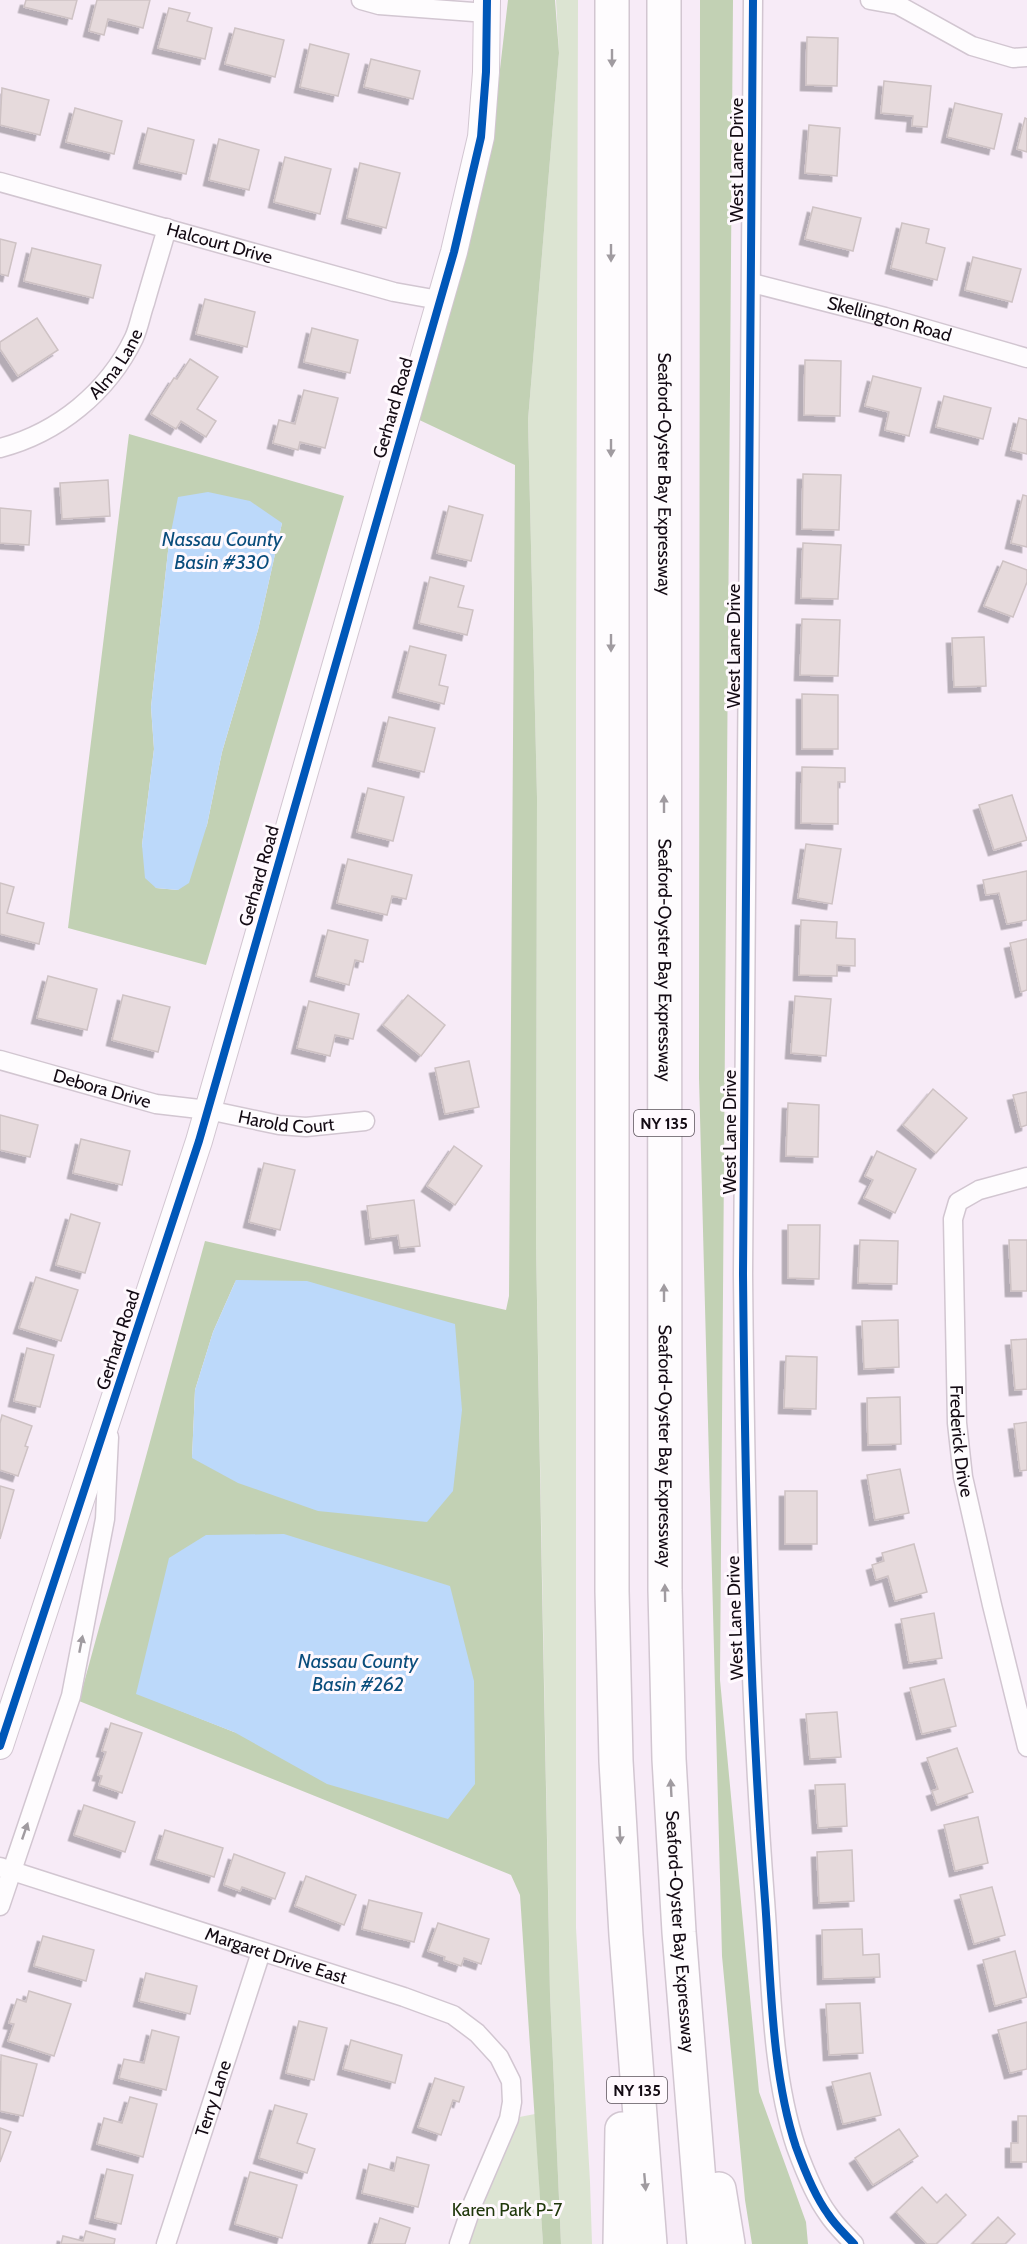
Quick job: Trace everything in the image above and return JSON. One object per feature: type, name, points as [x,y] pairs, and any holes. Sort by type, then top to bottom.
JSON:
[{"type":"highway","name":"NY 135","points":[[612,0],[611,1463],[616,1761],[626,1935],[650,2244]]},
{"type":"highway","name":"Seaford-Oyster Bay Expressway","points":[[664,0],[665,1590],[669,1759],[679,1932],[704,2244]]},
{"type":"highway","points":[[679,1932],[728,2244]]},
{"type":"highway","points":[[620,2244],[626,1935]]},
{"type":"street","points":[[361,0],[379,5],[487,7]]},
{"type":"street","name":"West Lane Drive","points":[[753,0],[743,1274],[745,1477],[756,1782],[776,2042],[784,2097],[796,2145],[808,2176],[827,2214],[854,2244]]},
{"type":"street","points":[[870,0],[898,5],[972,46],[1013,58],[1027,57]]},
{"type":"street","name":"Gerhard Road","points":[[0,1746],[110,1416],[208,1110],[454,252],[481,137],[486,72],[487,7]]},
{"type":"street","name":"Halcourt Drive","points":[[0,182],[394,292],[439,300]]},
{"type":"street","name":"Alma Lane","points":[[0,448],[15,444],[61,421],[88,401],[111,376],[134,337],[167,228]]},
{"type":"street","name":"Skellington Road","points":[[752,283],[885,317],[1027,358]]},
{"type":"street","name":"Debora Drive","points":[[0,1060],[156,1104],[208,1110]]},
{"type":"street","name":"Harold Court","points":[[208,1110],[279,1125],[306,1126],[365,1121]]},
{"type":"street","name":"Frederick Drive","points":[[1027,1177],[979,1190],[958,1202],[953,1219],[957,1422],[963,1478],[1027,1747]]},
{"type":"street","points":[[0,1906],[6,1870],[71,1696],[105,1519],[110,1416]]},
{"type":"street","name":"Margaret Drive East","points":[[6,1870],[404,1997],[453,2015],[477,2033],[499,2057],[511,2081],[509,2119],[473,2203],[459,2244]]},
{"type":"street","name":"Terry Lane","points":[[166,2244],[261,1952]]},
{"type":"green space","points":[[508,0],[555,0],[559,53],[528,420],[537,797],[536,1244],[542,1584],[550,1994],[561,2244],[543,2244],[520,1895],[511,1875],[79,1701],[205,1241],[506,1310],[509,1296],[515,465],[413,417],[492,138]],"holes":[[[236,1280],[192,1458],[195,1390],[213,1332]],[[136,1693],[475,1784],[234,1732]]]},
{"type":"green space","points":[[556,0],[578,0],[576,1928],[592,2244],[561,2244],[550,1994],[536,1244],[537,797],[528,420],[559,53]]},
{"type":"green space","points":[[700,0],[733,0],[720,1680],[759,2092],[806,2222],[808,2244],[752,2244],[745,2200],[722,1956],[699,1078]]},
{"type":"green space","points":[[129,434],[344,496],[206,965],[68,928]],"holes":[[[282,523],[258,630],[222,752],[207,825],[178,890],[156,888],[142,845],[154,749],[151,707],[169,542]]]},
{"type":"green space","name":"Karen Park P-7","points":[[535,2114],[543,2244],[460,2244],[509,2119]]},
{"type":"water","name":"Nassau County Basin #330","points":[[208,492],[250,501],[282,523],[258,630],[222,752],[207,825],[189,883],[178,890],[156,888],[145,878],[142,845],[154,749],[151,707],[169,542],[178,497]]},
{"type":"water","points":[[236,1280],[307,1281],[455,1324],[462,1410],[453,1491],[427,1522],[318,1511],[238,1483],[192,1458],[195,1390],[213,1332]]},
{"type":"water","name":"Nassau County Basin #262","points":[[284,1534],[450,1586],[474,1681],[475,1784],[448,1819],[327,1784],[234,1732],[136,1694],[169,1558],[206,1535]]},
{"type":"building","points":[[26,0],[77,0],[72,19],[24,7]]},
{"type":"building","points":[[97,0],[150,0],[143,28],[108,19],[104,35],[89,31]]},
{"type":"building","points":[[169,8],[190,13],[187,21],[212,28],[205,59],[158,48]]},
{"type":"building","points":[[235,28],[284,40],[275,77],[225,64]]},
{"type":"building","points":[[807,37],[838,38],[837,86],[806,85]]},
{"type":"building","points":[[310,44],[349,54],[338,96],[300,87]]},
{"type":"building","points":[[371,59],[420,71],[413,99],[364,87]]},
{"type":"building","points":[[884,81],[931,86],[927,127],[912,126],[913,116],[881,113]]},
{"type":"building","points":[[2,88],[49,100],[40,135],[0,125]]},
{"type":"building","points":[[955,103],[1002,114],[994,149],[947,137]]},
{"type":"building","points":[[75,108],[122,121],[114,154],[66,142]]},
{"type":"building","points":[[1025,118],[1027,119],[1027,152],[1017,149]]},
{"type":"building","points":[[809,125],[840,128],[837,176],[805,173]]},
{"type":"building","points":[[148,128],[194,140],[186,174],[139,163]]},
{"type":"building","points":[[219,139],[259,150],[249,190],[209,180]]},
{"type":"building","points":[[285,157],[331,169],[320,214],[274,202]]},
{"type":"building","points":[[360,163],[400,173],[386,228],[347,218]]},
{"type":"building","points":[[813,207],[861,218],[853,251],[805,239]]},
{"type":"building","points":[[902,223],[929,229],[926,243],[945,248],[937,280],[891,268]]},
{"type":"building","points":[[0,239],[16,243],[8,276],[0,274]]},
{"type":"building","points":[[32,248],[101,265],[93,298],[24,281]]},
{"type":"building","points":[[973,257],[1021,269],[1012,302],[965,290]]},
{"type":"building","points":[[205,299],[255,312],[247,347],[196,334]]},
{"type":"building","points":[[37,318],[58,350],[18,376],[0,349],[0,342]]},
{"type":"building","points":[[312,328],[358,340],[350,373],[304,362]]},
{"type":"building","points":[[190,359],[218,377],[197,409],[216,421],[206,437],[181,421],[176,429],[151,414],[174,378],[177,379]]},
{"type":"building","points":[[805,360],[841,361],[840,416],[804,415]]},
{"type":"building","points":[[873,376],[921,388],[909,436],[885,430],[889,412],[865,406]]},
{"type":"building","points":[[304,390],[338,398],[325,448],[300,442],[298,450],[273,443],[279,420],[295,424]]},
{"type":"building","points":[[944,396],[991,408],[983,439],[936,427]]},
{"type":"building","points":[[1019,418],[1027,420],[1027,454],[1011,450]]},
{"type":"building","points":[[803,474],[841,475],[839,530],[802,529]]},
{"type":"building","points":[[108,480],[110,516],[62,519],[60,483]]},
{"type":"building","points":[[1023,495],[1027,496],[1027,547],[1011,543]]},
{"type":"building","points":[[449,506],[483,515],[471,561],[437,553]]},
{"type":"building","points":[[0,508],[31,511],[29,545],[0,543]]},
{"type":"building","points":[[803,543],[841,545],[838,599],[801,598]]},
{"type":"building","points":[[1003,561],[1027,570],[1027,582],[1013,617],[984,606]]},
{"type":"building","points":[[430,577],[464,586],[458,607],[473,610],[467,635],[419,623]]},
{"type":"building","points":[[802,619],[840,620],[838,676],[800,675]]},
{"type":"building","points":[[984,637],[986,686],[954,687],[952,638]]},
{"type":"building","points":[[410,646],[446,655],[439,685],[448,687],[444,704],[398,692]]},
{"type":"building","points":[[802,694],[838,695],[838,749],[802,749]]},
{"type":"building","points":[[389,717],[435,728],[424,772],[378,761]]},
{"type":"building","points":[[802,767],[845,768],[845,782],[838,782],[838,824],[801,823]]},
{"type":"building","points":[[368,788],[404,797],[393,841],[357,832]]},
{"type":"building","points":[[1012,795],[1027,840],[994,850],[979,805]]},
{"type":"building","points":[[806,844],[841,849],[832,904],[798,898]]},
{"type":"building","points":[[348,859],[412,875],[406,899],[392,896],[387,915],[337,903]]},
{"type":"building","points":[[1027,871],[1027,920],[1007,924],[999,893],[986,895],[983,880]]},
{"type":"building","points":[[0,883],[14,887],[7,913],[44,923],[39,944],[0,934]]},
{"type":"building","points":[[801,920],[837,922],[836,938],[855,939],[855,966],[837,965],[837,976],[799,975]]},
{"type":"building","points":[[328,930],[368,940],[363,962],[355,960],[349,985],[316,976]]},
{"type":"building","points":[[1027,939],[1027,990],[1021,992],[1010,943]]},
{"type":"building","points":[[48,976],[97,989],[87,1030],[37,1018]]},
{"type":"building","points":[[123,995],[170,1007],[158,1052],[112,1040]]},
{"type":"building","points":[[408,995],[445,1025],[421,1056],[383,1025]]},
{"type":"building","points":[[795,996],[831,999],[826,1056],[791,1053]]},
{"type":"building","points":[[309,1001],[359,1014],[353,1039],[335,1035],[330,1056],[297,1048]]},
{"type":"building","points":[[469,1061],[479,1107],[445,1114],[435,1068]]},
{"type":"building","points":[[933,1089],[967,1118],[936,1153],[903,1125]]},
{"type":"building","points":[[1027,1092],[1027,1125],[1021,1127],[1013,1095]]},
{"type":"building","points":[[788,1103],[819,1105],[818,1157],[786,1156]]},
{"type":"building","points":[[0,1115],[38,1125],[30,1157],[0,1150]]},
{"type":"building","points":[[81,1139],[130,1151],[122,1185],[73,1173]]},
{"type":"building","points":[[454,1146],[482,1166],[455,1205],[427,1186]]},
{"type":"building","points":[[877,1151],[916,1169],[895,1213],[864,1198],[873,1180],[865,1176]]},
{"type":"building","points":[[264,1163],[295,1170],[280,1230],[249,1222]]},
{"type":"building","points":[[414,1200],[420,1246],[400,1248],[398,1235],[371,1239],[367,1206]]},
{"type":"building","points":[[71,1214],[100,1223],[85,1273],[56,1265]]},
{"type":"building","points":[[788,1225],[820,1225],[819,1279],[788,1278]]},
{"type":"building","points":[[860,1240],[898,1241],[897,1284],[858,1283]]},
{"type":"building","points":[[1009,1240],[1027,1240],[1027,1291],[1011,1291]]},
{"type":"building","points":[[36,1277],[78,1290],[61,1341],[19,1328]]},
{"type":"building","points":[[898,1320],[899,1367],[864,1369],[862,1321]]},
{"type":"building","points":[[1027,1339],[1027,1389],[1015,1390],[1011,1340]]},
{"type":"building","points":[[27,1348],[54,1355],[40,1407],[14,1401]]},
{"type":"building","points":[[786,1356],[817,1357],[816,1409],[784,1408]]},
{"type":"building","points":[[900,1397],[901,1444],[868,1445],[867,1398]]},
{"type":"building","points":[[2,1415],[32,1426],[25,1446],[28,1447],[18,1476],[0,1470]]},
{"type":"building","points":[[1027,1422],[1027,1470],[1020,1471],[1014,1424]]},
{"type":"building","points":[[900,1469],[909,1513],[875,1520],[867,1475]]},
{"type":"building","points":[[0,1486],[14,1490],[0,1539]]},
{"type":"building","points":[[785,1491],[817,1491],[817,1544],[785,1544]]},
{"type":"building","points":[[914,1544],[927,1592],[895,1601],[888,1576],[876,1580],[872,1565],[884,1561],[882,1553]]},
{"type":"building","points":[[934,1613],[942,1658],[909,1663],[901,1619]]},
{"type":"building","points":[[944,1679],[956,1726],[922,1734],[910,1688]]},
{"type":"building","points":[[837,1712],[841,1757],[810,1759],[806,1714]]},
{"type":"building","points":[[111,1723],[142,1733],[122,1793],[99,1785],[102,1776],[98,1775],[106,1752],[102,1751]]},
{"type":"building","points":[[957,1748],[973,1792],[937,1805],[932,1791],[938,1789],[927,1758]]},
{"type":"building","points":[[845,1784],[847,1826],[818,1828],[815,1785]]},
{"type":"building","points":[[84,1805],[135,1822],[125,1852],[74,1835]]},
{"type":"building","points":[[978,1817],[988,1863],[955,1871],[944,1825]]},
{"type":"building","points":[[165,1830],[223,1848],[214,1877],[156,1859]]},
{"type":"building","points":[[852,1850],[854,1901],[819,1903],[817,1852]]},
{"type":"building","points":[[234,1854],[285,1873],[275,1899],[242,1887],[240,1891],[224,1885]]},
{"type":"building","points":[[306,1876],[356,1895],[344,1925],[295,1906]]},
{"type":"building","points":[[992,1887],[1005,1935],[974,1944],[960,1895]]},
{"type":"building","points":[[369,1900],[422,1913],[414,1942],[362,1929]]},
{"type":"building","points":[[438,1923],[489,1939],[481,1964],[464,1958],[461,1966],[428,1951]]},
{"type":"building","points":[[862,1929],[863,1955],[879,1954],[880,1977],[823,1979],[822,1930]]},
{"type":"building","points":[[43,1936],[94,1950],[86,1981],[34,1966]]},
{"type":"building","points":[[1015,1951],[1027,1997],[995,2006],[983,1960]]},
{"type":"building","points":[[146,1973],[197,1986],[190,2014],[139,2001]]},
{"type":"building","points":[[29,1991],[71,2004],[54,2056],[8,2041],[14,2024],[9,2023],[17,1999],[26,2002]]},
{"type":"building","points":[[860,2003],[863,2053],[829,2055],[826,2004]]},
{"type":"building","points":[[299,2021],[327,2028],[314,2080],[286,2073]]},
{"type":"building","points":[[1027,2022],[1027,2069],[1010,2073],[998,2030]]},
{"type":"building","points":[[152,2030],[179,2037],[166,2090],[119,2078],[124,2059],[144,2063]]},
{"type":"building","points":[[351,2040],[402,2055],[395,2083],[343,2069]]},
{"type":"building","points":[[1,2055],[37,2064],[23,2116],[0,2111]]},
{"type":"building","points":[[870,2073],[881,2115],[843,2124],[832,2082]]},
{"type":"building","points":[[435,2078],[464,2087],[459,2102],[453,2100],[441,2135],[418,2127]]},
{"type":"building","points":[[130,2097],[157,2104],[143,2157],[97,2144],[104,2118],[122,2123]]},
{"type":"building","points":[[275,2105],[307,2114],[297,2143],[315,2149],[307,2173],[259,2158]]},
{"type":"building","points":[[1018,2116],[1027,2116],[1027,2162],[1011,2162],[1011,2143],[1018,2143]]},
{"type":"building","points":[[0,2128],[11,2132],[0,2162]]},
{"type":"building","points":[[899,2129],[918,2156],[873,2185],[855,2158]]},
{"type":"building","points":[[397,2157],[429,2165],[418,2207],[362,2193],[369,2164],[394,2171]]},
{"type":"building","points":[[107,2169],[133,2175],[121,2224],[95,2218]]},
{"type":"building","points":[[250,2172],[297,2185],[282,2238],[235,2224]]},
{"type":"building","points":[[922,2187],[937,2203],[946,2194],[966,2215],[936,2244],[927,2244],[896,2212]]},
{"type":"building","points":[[998,2217],[1015,2234],[1005,2244],[972,2244]]},
{"type":"building","points":[[380,2218],[410,2228],[405,2244],[372,2244]]},
{"type":"building","points":[[86,2231],[115,2239],[114,2244],[61,2244],[63,2236],[83,2241]]},
{"type":"cycle path","points":[[0,1746],[199,1141],[454,252],[481,137],[486,72],[487,0]]},
{"type":"cycle path","points":[[753,0],[743,1274],[752,1666],[771,1993],[781,2088],[796,2147],[810,2182],[831,2218],[854,2244]]}]
